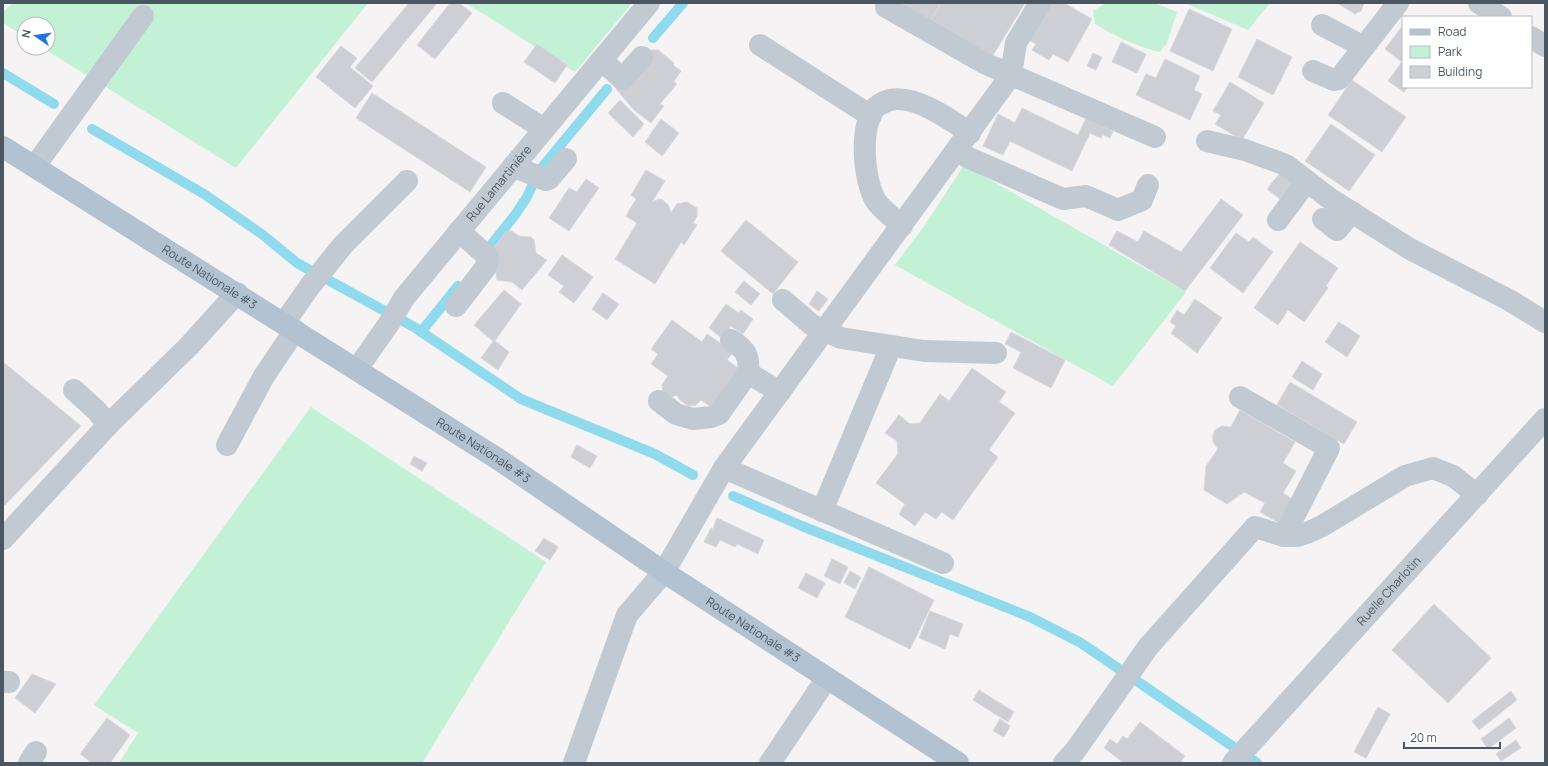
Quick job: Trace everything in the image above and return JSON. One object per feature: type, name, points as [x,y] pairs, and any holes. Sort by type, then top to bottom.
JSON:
[{"type":"main road","name":"Route Nationale #3","points":[[3,146],[498,459],[664,572],[958,763]]},
{"type":"street","name":"Rue Lamartinière","points":[[357,369],[390,322],[404,298],[459,231],[529,173],[544,129],[650,3]]},
{"type":"street","points":[[574,763],[627,615],[664,572],[724,468],[957,151],[1011,75],[1016,43],[1040,3]]},
{"type":"street","points":[[1313,71],[1334,80],[1339,80],[1398,3]]},
{"type":"street","points":[[1479,3],[1499,16]]},
{"type":"street","points":[[886,7],[984,63],[1155,137]]},
{"type":"street","points":[[35,166],[143,16]]},
{"type":"street","points":[[1322,25],[1364,47]]},
{"type":"street","points":[[1532,38],[1545,46]]},
{"type":"street","points":[[760,46],[871,116]]},
{"type":"street","points":[[602,60],[622,79],[642,57]]},
{"type":"street","points":[[902,226],[876,202],[872,194],[864,149],[866,132],[871,116],[876,107],[891,100],[902,100],[917,103],[939,112],[970,133]]},
{"type":"street","points":[[504,103],[544,129]]},
{"type":"street","points":[[1207,141],[1245,150],[1286,165],[1329,198],[1410,249],[1509,300],[1545,322]]},
{"type":"street","points":[[957,151],[969,158],[1063,199],[1086,196],[1118,210],[1142,200],[1148,185]]},
{"type":"street","points":[[529,173],[550,179],[566,159]]},
{"type":"street","points":[[227,445],[310,286],[343,245],[407,181]]},
{"type":"street","points":[[1278,220],[1307,181]]},
{"type":"street","points":[[1323,219],[1337,230],[1352,212]]},
{"type":"street","points":[[456,306],[486,267],[483,252],[459,231]]},
{"type":"street","points":[[3,539],[108,425],[189,346],[237,293]]},
{"type":"street","points":[[783,300],[812,325],[841,338],[924,351],[996,353]]},
{"type":"street","points":[[659,401],[676,414],[693,419],[711,417],[719,414],[748,373],[749,362],[743,348],[731,340]]},
{"type":"street","points":[[822,511],[892,346]]},
{"type":"street","points":[[748,373],[780,392]]},
{"type":"street","points":[[74,390],[97,411],[108,425]]},
{"type":"street","points":[[1240,397],[1329,448],[1284,536]]},
{"type":"street","name":"Ruelle Charlotin","points":[[1234,763],[1269,722],[1545,419]]},
{"type":"street","points":[[724,468],[942,563]]},
{"type":"street","points":[[1064,763],[1075,751],[1148,647],[1255,527],[1284,536],[1307,534],[1405,476],[1433,468],[1452,476],[1477,495]]},
{"type":"street","points":[[770,763],[827,678]]},
{"type":"green space","points":[[13,3],[368,3],[236,168],[56,56],[56,16],[16,16],[16,31],[3,23],[3,12]]},
{"type":"green space","points":[[466,3],[632,3],[575,72]]},
{"type":"green space","points":[[1106,3],[1154,3],[1177,12],[1167,43],[1160,52],[1151,50],[1127,41],[1095,24],[1093,11]]},
{"type":"green space","points":[[1185,3],[1270,3],[1248,30]]},
{"type":"green space","points":[[964,165],[1186,292],[1113,386],[895,265],[925,225]]},
{"type":"green space","points":[[311,407],[546,562],[422,763],[119,763],[138,733],[94,705]]},
{"type":"building","points":[[409,3],[437,3],[372,82],[355,68]]},
{"type":"building","points":[[450,3],[459,3],[472,13],[435,59],[417,45]]},
{"type":"building","points":[[906,3],[941,3],[930,22],[904,6]]},
{"type":"building","points":[[941,3],[1025,3],[990,60],[930,22]]},
{"type":"building","points":[[1047,3],[1064,3],[1092,19],[1068,62],[1053,54],[1049,60],[1032,50],[1036,44],[1027,39]]},
{"type":"building","points":[[1337,3],[1364,3],[1361,11],[1355,14]]},
{"type":"building","points":[[1189,9],[1232,29],[1213,71],[1170,51]]},
{"type":"building","points":[[1402,26],[1402,62],[1385,49]]},
{"type":"building","points":[[1257,39],[1292,57],[1273,95],[1238,77]]},
{"type":"building","points":[[1121,42],[1146,54],[1137,73],[1112,62]]},
{"type":"building","points":[[537,44],[567,65],[555,83],[524,62]]},
{"type":"building","points":[[341,46],[357,58],[350,67],[373,86],[355,108],[316,77]]},
{"type":"building","points":[[658,50],[681,71],[674,81],[677,84],[660,104],[664,106],[651,123],[634,110],[616,89],[647,51]]},
{"type":"building","points":[[1093,53],[1102,57],[1096,70],[1087,66]]},
{"type":"building","points":[[1165,59],[1200,76],[1194,90],[1202,94],[1190,120],[1136,95],[1146,74],[1156,78]]},
{"type":"building","points":[[1402,62],[1402,88],[1407,88],[1404,92],[1388,81]]},
{"type":"building","points":[[1352,80],[1406,117],[1382,152],[1328,115]]},
{"type":"building","points":[[1230,82],[1264,103],[1242,140],[1215,124],[1221,115],[1213,111]]},
{"type":"building","points":[[372,93],[486,167],[470,192],[356,118]]},
{"type":"building","points":[[620,100],[644,124],[633,137],[608,113]]},
{"type":"building","points":[[1022,108],[1078,135],[1086,118],[1113,131],[1110,138],[1103,135],[1101,138],[1090,133],[1072,171],[1010,141],[1003,155],[983,146],[998,114],[1015,123]]},
{"type":"building","points":[[661,119],[679,133],[662,156],[645,142]]},
{"type":"building","points":[[1331,124],[1375,155],[1349,191],[1305,161]]},
{"type":"building","points":[[646,170],[665,181],[652,202],[659,199],[663,200],[669,206],[671,213],[677,204],[687,202],[697,208],[697,216],[693,223],[697,225],[684,245],[681,242],[655,284],[615,259],[637,223],[626,216],[636,199],[631,195]]},
{"type":"building","points":[[1280,173],[1292,183],[1280,199],[1267,189]]},
{"type":"building","points":[[586,179],[599,188],[569,231],[549,218],[569,188],[577,192]]},
{"type":"building","points":[[1221,199],[1243,215],[1185,291],[1109,245],[1117,231],[1138,242],[1144,231],[1181,252]]},
{"type":"building","points":[[746,220],[798,262],[773,294],[721,251]]},
{"type":"building","points":[[507,231],[512,231],[519,236],[531,237],[534,240],[536,253],[547,260],[522,290],[512,282],[497,280],[495,264],[485,258]]},
{"type":"building","points":[[1236,233],[1249,242],[1253,237],[1273,252],[1243,293],[1210,268]]},
{"type":"building","points":[[1300,242],[1338,268],[1326,286],[1328,288],[1304,322],[1288,310],[1278,325],[1254,308]]},
{"type":"building","points":[[562,255],[593,277],[574,303],[559,292],[564,286],[548,275]]},
{"type":"building","points":[[744,281],[760,294],[751,305],[735,292]]},
{"type":"building","points":[[504,290],[521,304],[494,342],[474,325]]},
{"type":"building","points":[[817,291],[828,299],[819,311],[809,304]]},
{"type":"building","points":[[603,293],[619,304],[607,320],[592,309]]},
{"type":"building","points":[[1195,299],[1222,318],[1197,353],[1171,333],[1176,326],[1170,322],[1177,310],[1184,315]]},
{"type":"building","points":[[726,304],[739,313],[741,310],[753,319],[743,334],[731,326],[722,338],[709,328]]},
{"type":"building","points":[[672,320],[702,342],[707,334],[733,352],[727,360],[739,369],[714,409],[701,400],[696,405],[688,406],[679,399],[677,395],[671,397],[663,392],[662,385],[668,376],[651,364],[658,354],[651,349]]},
{"type":"building","points":[[1339,322],[1360,336],[1347,357],[1325,342]]},
{"type":"building","points":[[1011,332],[1065,360],[1051,388],[1013,368],[1021,352],[1005,344]]},
{"type":"building","points":[[494,340],[509,352],[498,370],[481,358]]},
{"type":"building","points":[[1302,361],[1322,374],[1313,390],[1292,377]]},
{"type":"building","points":[[3,362],[81,426],[3,507]]},
{"type":"building","points":[[972,368],[1006,392],[999,402],[1015,413],[989,450],[998,457],[953,520],[942,512],[936,519],[925,512],[915,526],[899,514],[905,504],[876,483],[898,454],[897,441],[885,433],[899,415],[910,424],[920,423],[940,394],[949,401]]},
{"type":"building","points":[[1290,382],[1357,422],[1344,444],[1277,405]]},
{"type":"building","points":[[1240,410],[1295,442],[1283,463],[1296,471],[1283,493],[1292,499],[1279,523],[1260,512],[1265,503],[1244,492],[1227,504],[1204,490],[1206,466],[1218,449],[1213,442],[1213,434],[1215,430],[1222,426],[1231,427]]},
{"type":"building","points":[[577,445],[597,456],[590,468],[571,457]]},
{"type":"building","points":[[414,456],[427,463],[422,471],[410,464]]},
{"type":"building","points":[[717,518],[764,540],[758,554],[737,544],[735,547],[720,540],[716,547],[704,542],[711,528],[713,529]]},
{"type":"building","points":[[544,538],[558,547],[550,560],[535,551]]},
{"type":"building","points":[[832,559],[848,567],[840,584],[824,576]]},
{"type":"building","points":[[869,567],[934,600],[910,649],[845,617]]},
{"type":"building","points":[[850,571],[861,577],[855,589],[844,583]]},
{"type":"building","points":[[806,573],[825,583],[817,598],[798,588]]},
{"type":"building","points":[[1434,604],[1491,658],[1448,703],[1392,650]]},
{"type":"building","points":[[930,611],[963,624],[958,637],[950,634],[945,649],[919,638]]},
{"type":"building","points":[[32,674],[56,684],[35,713],[15,698]]},
{"type":"building","points":[[979,690],[1014,712],[1008,722],[973,700]]},
{"type":"building","points":[[1511,691],[1517,700],[1479,730],[1472,721]]},
{"type":"building","points":[[1378,707],[1390,714],[1366,758],[1354,752]]},
{"type":"building","points":[[107,718],[130,735],[110,763],[92,763],[80,754]]},
{"type":"building","points":[[1509,718],[1516,728],[1488,749],[1481,739]]},
{"type":"building","points":[[1000,719],[1010,726],[1004,737],[993,731]]},
{"type":"building","points":[[1140,722],[1185,756],[1180,763],[1124,763],[1104,748],[1110,739],[1117,744],[1123,736],[1127,739]]},
{"type":"building","points":[[1516,740],[1521,748],[1501,761],[1496,754]]},
{"type":"waterway","points":[[653,38],[683,3]]},
{"type":"waterway","points":[[3,73],[54,104]]},
{"type":"waterway","points":[[483,255],[515,215],[527,197],[539,171],[607,89]]},
{"type":"waterway","points":[[92,129],[204,194],[263,235],[297,263],[414,327],[521,399],[655,454],[693,475]]},
{"type":"waterway","points":[[421,332],[458,286]]},
{"type":"waterway","points":[[733,496],[802,526],[1030,617],[1081,643],[1257,763]]}]
